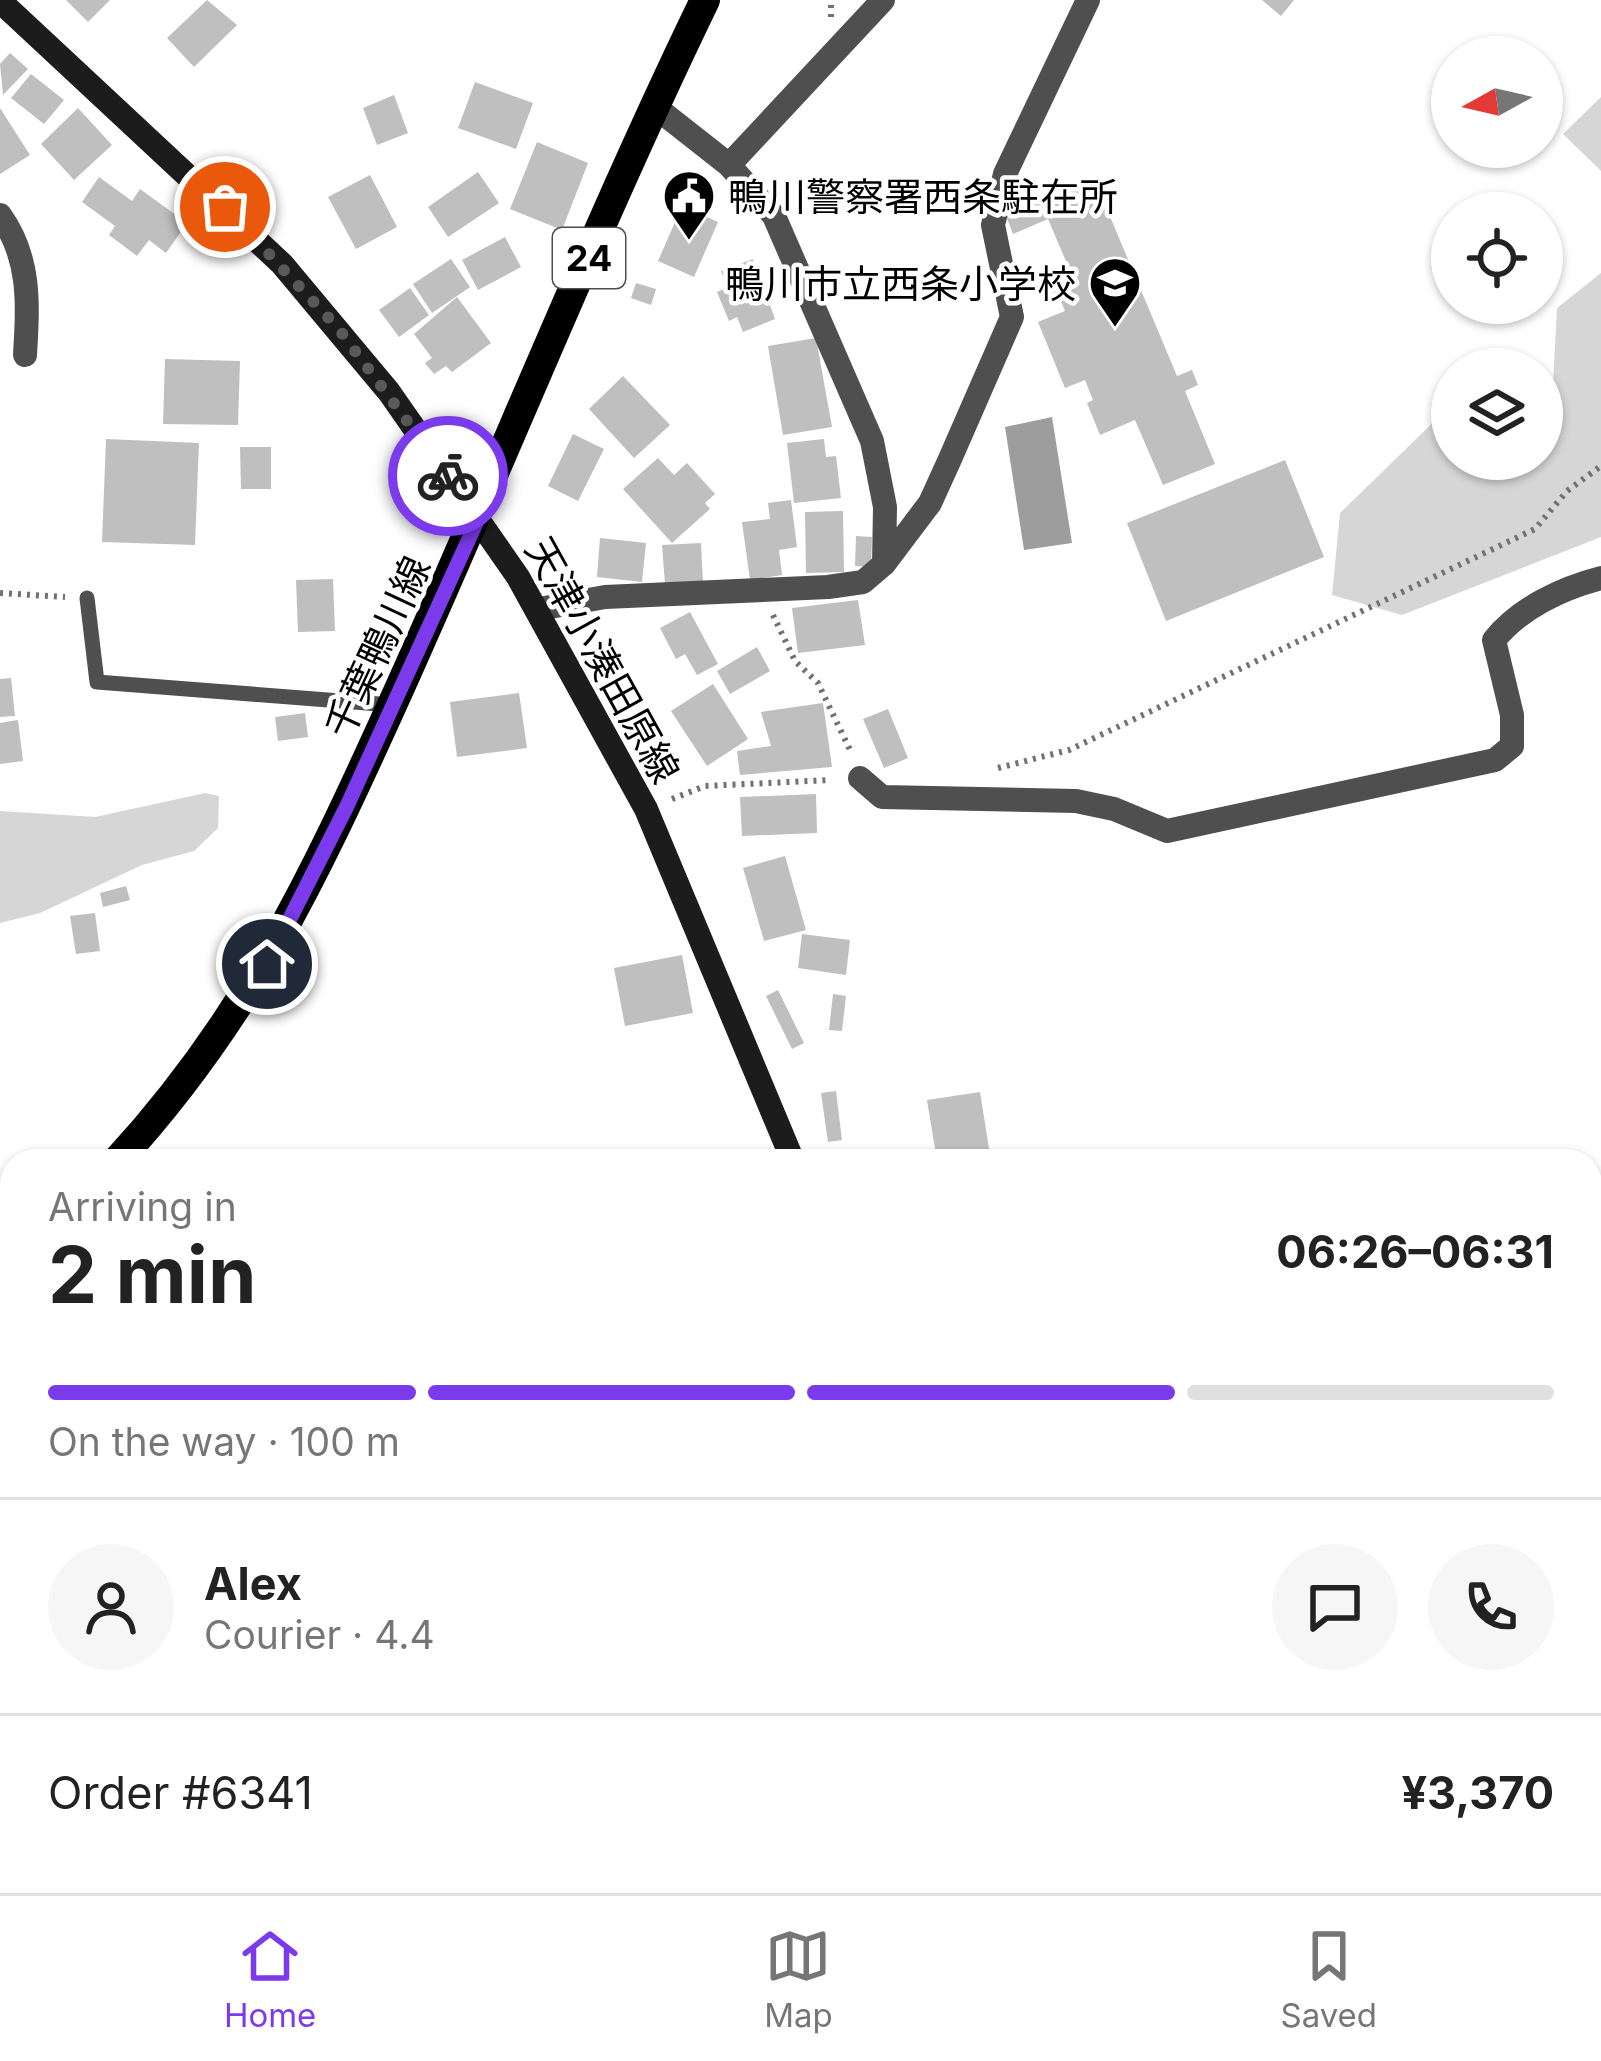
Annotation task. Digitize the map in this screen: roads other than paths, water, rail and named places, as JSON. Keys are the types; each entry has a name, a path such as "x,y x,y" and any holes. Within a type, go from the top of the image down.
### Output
{"main road":[{"name":"千葉鴨川線","path":"127,1149 186,1081 267,964 478,519 654,106 705,0"},
{"name":"天津小湊田原線","path":"0,1 282,264 389,392 478,519 539,609 646,809 788,1149"}],"street":[{"path":"729,165 884,0"},
{"path":"539,609 604,597 863,582 884,564 930,502 1012,317 993,225 1005,174 1088,0"},
{"path":"654,106 729,165 774,216 872,441 885,507 884,564"},
{"path":"0,215 19,241 28,294 25,355"},
{"path":"860,778 882,797 1076,801 1114,809 1167,831 1495,760 1512,746 1512,715 1494,640 1510,620 1575,585 1601,578"}],"lane":[{"path":"87,598 98,682 392,705"}],"place":[{"name":"鴨川警察署西条駐在所","path":"689,242"},
{"name":"鴨川市立西条小学校","path":"1115,329"}]}
